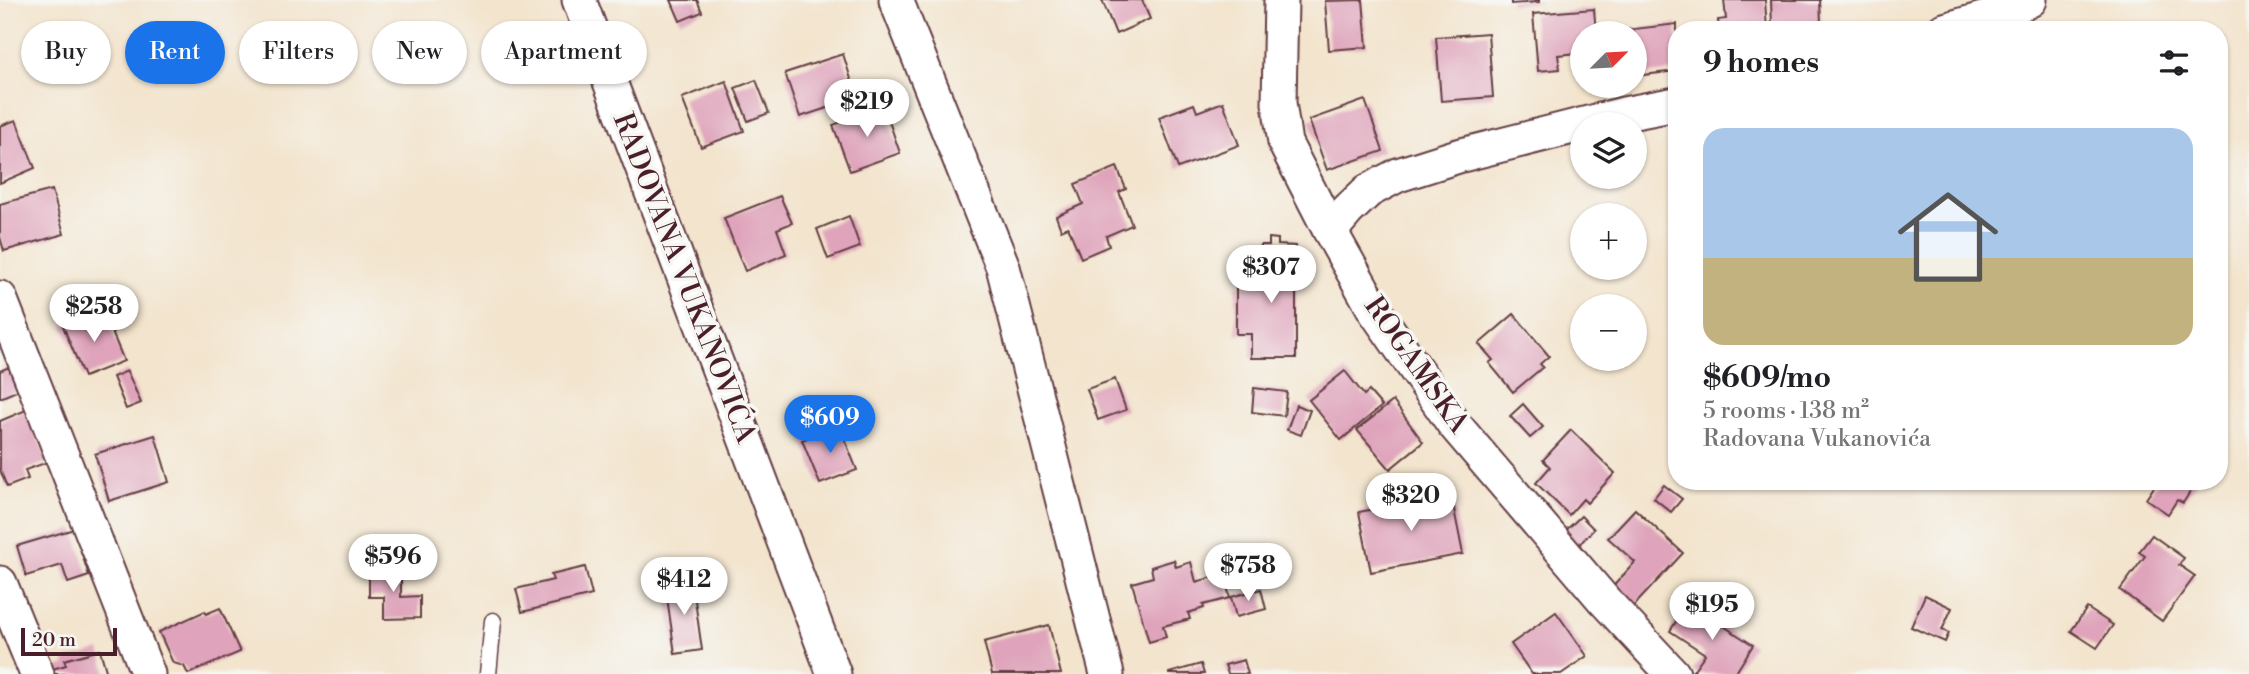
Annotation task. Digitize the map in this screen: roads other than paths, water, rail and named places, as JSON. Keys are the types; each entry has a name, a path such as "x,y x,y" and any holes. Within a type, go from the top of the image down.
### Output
{"street":[{"name":"RADOVANA VUKANOVIĆA","path":"579,0 834,674"},
{"path":"895,0 1003,267 1107,674"},
{"name":"ROGAMSKA","path":"1281,0 1279,103 1285,143 1375,311 1453,423 1604,600 1672,674"},
{"path":"1976,21 2000,14 2030,0"},
{"path":"1329,229 1368,191 1398,175 1471,152 1668,106"},
{"path":"0,298 148,674"},
{"path":"0,583 37,674"}],"lane":[{"path":"488,674 493,621"}]}
